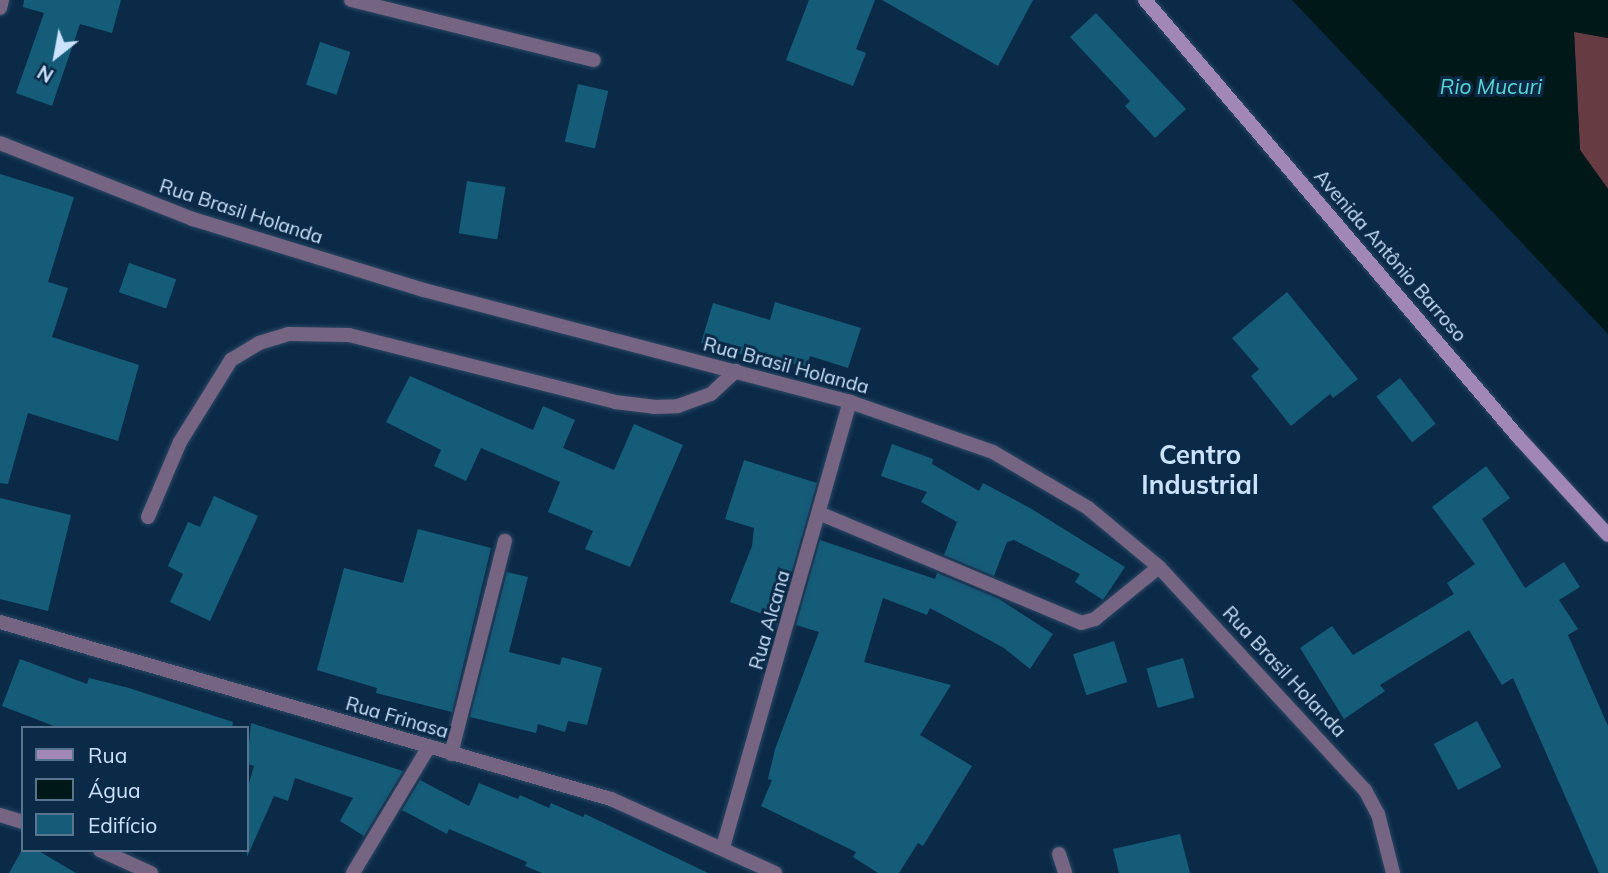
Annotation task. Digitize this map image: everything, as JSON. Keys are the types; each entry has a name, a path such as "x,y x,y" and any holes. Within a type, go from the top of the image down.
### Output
{"main road":[{"name":"Avenida Antônio Barroso","path":"1145,0 1520,439 1608,535"}],"street":[{"path":"0,8 2,0"},
{"path":"351,0 594,60"},
{"name":"Rua Brasil Holanda","path":"0,143 193,219 373,275 850,402 993,452 1088,508 1159,567 1365,790 1386,836 1393,873"},
{"path":"148,517 180,442 231,360 258,342 289,334 360,337 615,402 654,407 703,398 736,371"},
{"name":"Rua Alcana","path":"723,847 821,514 850,402"},
{"path":"821,514 1081,623 1095,619 1159,567"},
{"path":"451,754 505,541"},
{"name":"Rua Frinasa","path":"0,622 611,799 723,847 775,873"},
{"path":"353,873 428,748"},
{"path":"0,815 21,821"},
{"path":"104,852 151,873"},
{"path":"1059,854 1065,873"}],"shaded area":[{"path":"1574,31 1608,38 1608,189 1580,150"}],"water":[{"name":"Rio Mucuri","path":"1292,0 1608,0 1608,38 1574,32 1580,150 1608,189 1608,334"}],"building":[{"path":"24,0 121,0 112,33 80,24 52,106 16,93 44,13 23,7"},
{"path":"809,0 875,0 856,49 866,53 853,86 786,60"},
{"path":"882,0 1033,0 998,66"},
{"path":"1096,13 1186,109 1155,138 1125,106 1130,101 1070,37"},
{"path":"320,42 350,52 337,95 306,85"},
{"path":"578,84 608,91 595,148 565,141"},
{"path":"0,174 74,197 48,282 68,288 52,337 139,365 118,441 28,413 8,484 0,483"},
{"path":"467,181 506,187 497,239 459,233"},
{"path":"129,263 176,279 166,309 119,292"},
{"path":"1287,292 1358,379 1333,398 1330,394 1291,426 1251,376 1259,369 1232,338"},
{"path":"775,302 861,328 848,368 810,356 806,368 746,348 744,355 701,343 713,303 770,320"},
{"path":"410,376 533,430 543,406 575,420 563,448 614,470 634,424 683,445 630,567 585,549 593,531 548,512 560,482 481,448 466,481 434,466 441,450 386,422"},
{"path":"1400,378 1436,424 1412,442 1376,396"},
{"path":"892,444 933,459 932,464 979,491 983,483 1030,508 1125,567 1103,600 1075,582 1080,574 1014,540 1007,542 994,576 944,555 957,522 921,502 927,492 881,476"},
{"path":"744,460 817,483 778,620 730,602 752,546 754,528 725,519"},
{"path":"1486,466 1510,498 1482,519 1525,588 1564,562 1580,587 1559,600 1578,629 1568,635 1608,726 1608,873 1599,873 1513,678 1502,685 1469,630 1380,685 1385,691 1344,719 1300,648 1332,626 1353,655 1454,594 1447,583 1475,564 1432,507"},
{"path":"214,496 258,516 210,621 170,602 183,574 168,566 188,522 200,527"},
{"path":"0,498 71,515 48,611 0,599"},
{"path":"418,529 491,548 452,712 376,693 377,688 317,670 344,568 403,583"},
{"path":"820,540 935,579 937,573 999,599 1053,634 1030,669 1004,648 930,608 927,615 883,598 864,662 951,685 920,735 972,766 923,846 918,843 899,873 878,873 853,857 856,852 761,806 772,780 768,779 775,749 819,632 796,625"},
{"path":"507,572 528,577 509,652 560,665 562,657 602,668 587,725 568,721 565,732 538,724 536,733 470,717"},
{"path":"1114,641 1127,682 1086,695 1073,654"},
{"path":"1183,658 1194,697 1158,708 1146,668"},
{"path":"20,659 87,684 89,678 129,688 233,722 232,726 54,726 2,706"},
{"path":"1477,721 1501,767 1458,790 1434,744"},
{"path":"251,723 403,771 364,836 340,821 353,798 295,778 288,801 274,796 247,857 248,787 254,766 248,764"},
{"path":"420,780 469,806 479,783 518,799 520,795 549,808 551,803 583,817 585,814 708,873 542,873 525,866 527,862 449,829 447,834 402,810"},
{"path":"1180,834 1190,873 1119,873 1113,849"},
{"path":"21,852 40,852 76,873 9,873"}],"district":[{"name":"Centro Industrial","path":"1200,470"}]}
